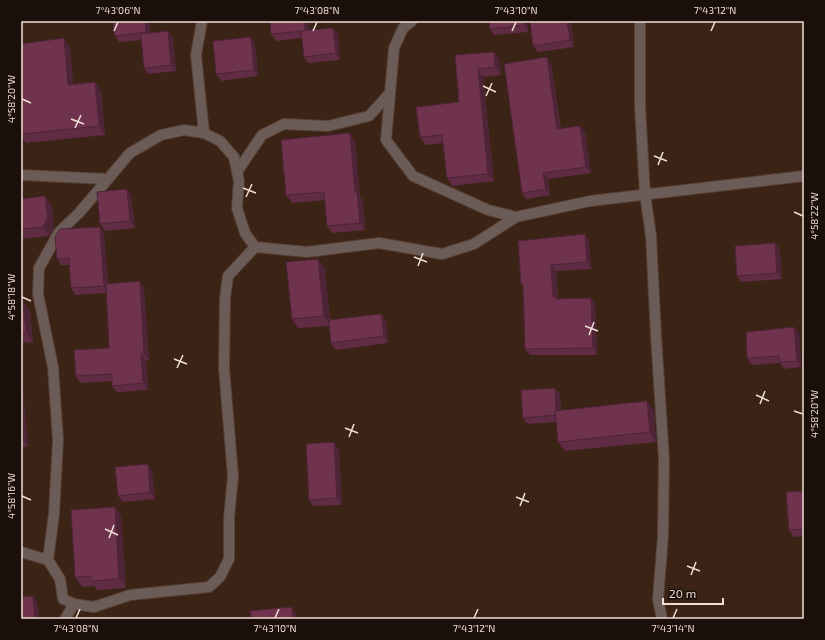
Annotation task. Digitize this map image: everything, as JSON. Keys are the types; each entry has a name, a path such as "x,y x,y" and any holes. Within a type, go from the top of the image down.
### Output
{"street":[{"path":"202,21 196,55 204,133"},
{"path":"412,21 404,24 394,48 386,140 413,176 488,210 516,217"},
{"path":"640,21 640,107 645,194 651,236 664,459 663,536 658,599 662,619"},
{"path":"237,172 262,135 284,124 328,126 369,116 390,93"},
{"path":"255,247 228,276 224,298 224,368 233,476 229,518 229,559 220,577 209,587 130,595 94,607 74,604 63,599 60,579 48,560 54,514 58,440 53,367 38,294 39,268 59,232 79,212 130,153 161,135 184,130 204,133 220,141 234,157 239,181 237,208 245,233 255,247 307,252 379,243 442,254 474,244 516,217 590,200 804,176"},
{"path":"21,175 108,179"},
{"path":"21,552 48,560"},
{"path":"65,619 74,604"}],"building":[{"path":"113,21 145,21 146,32 115,36"},
{"path":"270,21 304,21 305,31 271,34"},
{"path":"489,21 523,21 524,25 490,29"},
{"path":"530,21 567,21 570,40 533,46"},
{"path":"333,28 336,53 304,57 301,31"},
{"path":"168,31 171,65 144,68 141,34"},
{"path":"251,37 254,70 216,74 213,41"},
{"path":"64,38 68,85 95,82 99,126 21,134 21,44"},
{"path":"494,52 495,67 478,69 488,174 447,178 442,135 420,137 416,107 459,102 455,55"},
{"path":"547,57 557,129 580,126 586,167 543,173 546,189 522,193 504,64"},
{"path":"350,133 355,192 357,192 360,223 327,226 324,192 286,195 281,140"},
{"path":"127,189 130,221 100,224 97,192"},
{"path":"45,196 48,218 43,227 21,229 21,199"},
{"path":"100,227 104,286 71,288 69,258 57,259 55,237 60,229"},
{"path":"585,234 587,262 551,265 553,297 556,297 556,299 591,298 593,348 525,349 523,284 521,284 518,241"},
{"path":"775,243 777,273 737,276 735,246"},
{"path":"318,259 324,316 292,319 286,262"},
{"path":"140,281 144,353 141,354 143,383 112,386 112,374 76,376 74,350 109,348 106,284"},
{"path":"21,302 23,302 26,332 21,333"},
{"path":"381,314 384,336 331,343 329,320"},
{"path":"794,327 797,361 780,362 779,356 747,358 746,332"},
{"path":"555,388 556,415 523,418 521,390"},
{"path":"647,401 650,432 558,442 555,411"},
{"path":"21,414 23,440 21,440"},
{"path":"334,442 337,498 309,500 306,444"},
{"path":"148,464 150,492 118,496 115,467"},
{"path":"804,491 804,529 789,530 786,492"},
{"path":"115,507 119,579 91,581 90,576 75,577 71,510"},
{"path":"33,596 35,619 21,619 21,597"},
{"path":"292,607 293,619 251,619 250,611"}]}
